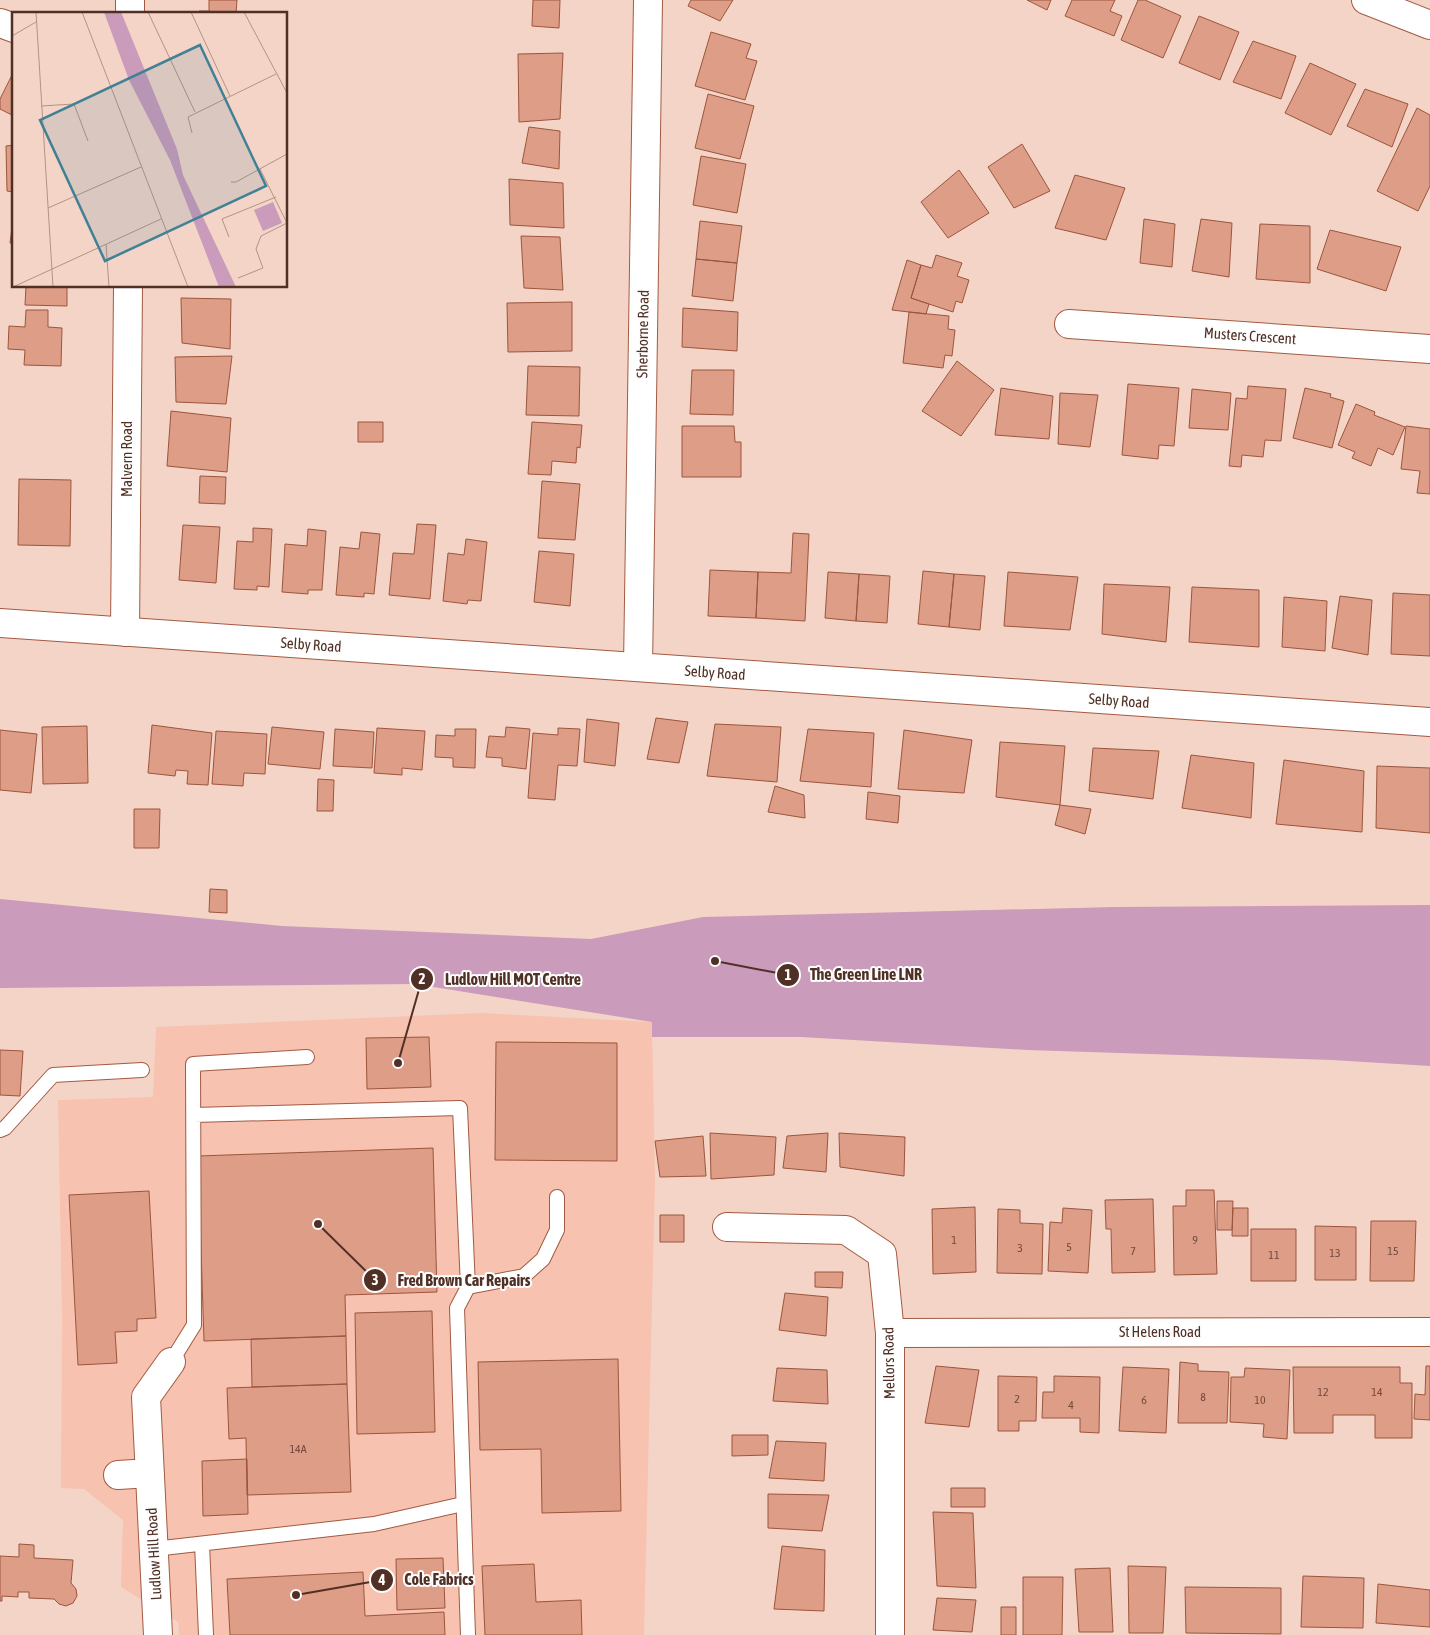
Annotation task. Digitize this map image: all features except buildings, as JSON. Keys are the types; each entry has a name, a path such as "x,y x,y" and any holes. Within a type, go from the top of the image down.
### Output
{"street":[{"name":"Sherborne Road","path":"638,667 648,0"},
{"path":"1366,0 1430,25"},
{"path":"0,23 12,27"},
{"name":"Malvern Road","path":"125,632 128,288"},
{"name":"Musters Crescent","path":"1069,324 1430,348"},
{"name":"Selby Road","path":"0,623 1430,722"},
{"name":"Mellors Road","path":"727,1227 846,1230 882,1254 890,1333 890,1635"},
{"name":"St Helens Road","path":"890,1333 1430,1332"},
{"name":"Ludlow Hill Road","path":"158,1635 146,1397 171,1362"},
{"path":"118,1475 150,1473"}],"lane":[{"path":"171,1362 194,1325 193,1064 307,1058"},
{"path":"0,1130 5,1128 53,1075 142,1070"},
{"path":"194,1115 460,1108 468,1287 457,1308 468,1635"},
{"path":"468,1287 524,1276 543,1259 557,1230 557,1197"},
{"path":"154,1549 374,1524 463,1504"},
{"path":"202,1544 206,1635"}],"shaded area":[{"path":"0,899 282,926 591,939 703,917 1115,907 1430,905 1430,1066 1332,1060 1028,1050 801,1037 652,1037 652,1022 415,984 0,988"},
{"path":"482,1013 652,1022 655,1181 644,1635 179,1635 178,1622 121,1587 123,1520 84,1489 61,1488 62,1316 58,1100 153,1097 156,1027"}],"place":[{"name":"The Green Line LNR","path":"715,961"},
{"name":"Ludlow Hill MOT Centre","path":"398,1063"},
{"name":"Fred Brown Car Repairs","path":"318,1224"},
{"name":"Cole Fabrics","path":"296,1595"}]}
